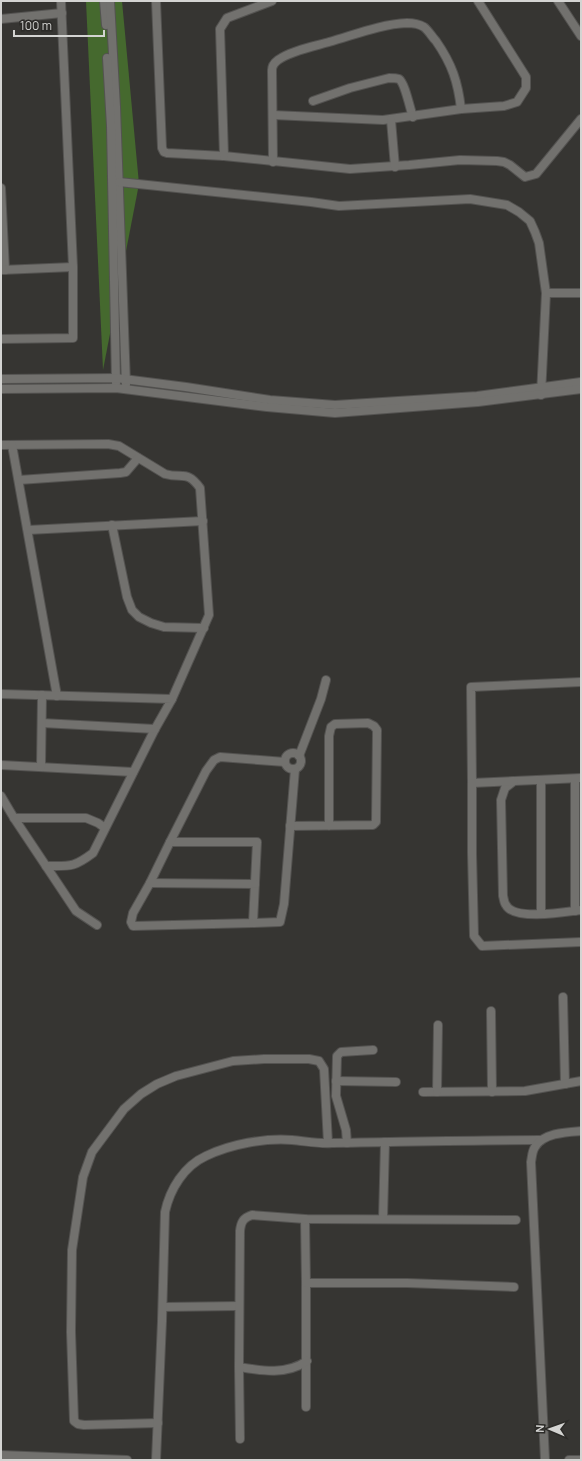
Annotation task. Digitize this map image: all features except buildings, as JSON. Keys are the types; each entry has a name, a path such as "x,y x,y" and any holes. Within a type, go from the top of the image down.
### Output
{"street":[{"path":"1,339 73,338 73,267 61,1"},
{"path":"104,1 111,126 116,388"},
{"path":"110,1 120,182 126,389"},
{"path":"156,1 162,148 164,152 171,154 224,156 350,169 460,160 497,161 510,165 525,177 530,177 536,174 581,119"},
{"path":"224,156 220,29 227,18 272,1"},
{"path":"273,115 391,120 461,109 511,105 516,102 526,88 526,77 478,1"},
{"path":"558,1 581,36"},
{"path":"1,19 62,13"},
{"path":"273,162 272,70 274,63 279,59 303,50 360,33 407,23 424,27 443,51 454,74 459,91 461,109"},
{"path":"313,101 350,88 394,78 398,79 403,84 413,117"},
{"path":"391,120 394,166"},
{"path":"120,182 339,206 470,199 507,205 519,212 530,222 539,243 546,293 541,391"},
{"path":"1,188 3,270 73,267"},
{"path":"546,293 581,293"},
{"path":"1,379 116,378 270,400 335,405 581,389"},
{"path":"1,389 116,388 266,407 335,413 478,402 541,391 581,382"},
{"path":"1,445 108,444 119,446 165,474 173,476 186,475 194,479 200,488 210,615 172,700 155,729 93,853 82,861 70,866 46,866"},
{"path":"12,445 57,696"},
{"path":"19,480 126,472 138,458"},
{"path":"28,530 202,521"},
{"path":"112,525 127,597 132,610 139,617 164,627 204,628"},
{"path":"286,762 220,757 214,760 206,771 133,913 133,926 280,922 284,904 295,769 301,764 299,756 321,699 326,680"},
{"path":"581,682 471,687 474,936 482,946 581,942"},
{"path":"1,694 172,700"},
{"path":"41,767 42,696"},
{"path":"42,723 155,729"},
{"path":"290,826 329,826 373,825 376,822 377,730 374,726 368,723 335,724 331,727 329,736 329,826"},
{"path":"295,769 288,767 286,762 289,755 294,754 299,756"},
{"path":"1,765 133,772"},
{"path":"472,783 514,781 541,780 578,778 578,910 541,914 512,911 506,906 503,896 501,800 505,788 514,781"},
{"path":"541,780 541,914"},
{"path":"1,796 76,911 97,925"},
{"path":"14,818 86,818 105,828"},
{"path":"170,842 257,842 253,923"},
{"path":"150,882 255,884"},
{"path":"563,997 565,1084"},
{"path":"491,1011 492,1092"},
{"path":"437,1092 438,1025"},
{"path":"347,1143 346,1130 336,1096 338,1054 341,1052 373,1050"},
{"path":"158,1423 84,1425 78,1424 74,1421 71,1332 72,1250 83,1178 92,1152 124,1109 140,1094 157,1084 176,1076 233,1061 264,1059 308,1059 319,1061 324,1069 328,1143"},
{"path":"336,1080 396,1082"},
{"path":"423,1092 525,1091 581,1081"},
{"path":"156,1460 165,1212 172,1190 180,1178 196,1161 216,1151 230,1147 291,1140 347,1143 541,1140 563,1133 581,1131"},
{"path":"541,1140 535,1146 532,1153 531,1162 545,1460"},
{"path":"383,1218 385,1142"},
{"path":"240,1439 240,1231 241,1223 245,1217 252,1215 305,1219 383,1218 516,1220"},
{"path":"305,1219 307,1361 306,1407"},
{"path":"306,1283 407,1283 514,1287"},
{"path":"162,1307 239,1306"},
{"path":"239,1367 277,1371 299,1366 307,1361"},
{"path":"1,1455 127,1460"},
{"path":"569,1460 581,1460"}],"green space":[{"path":"86,1 122,1 139,184 103,370"}]}
